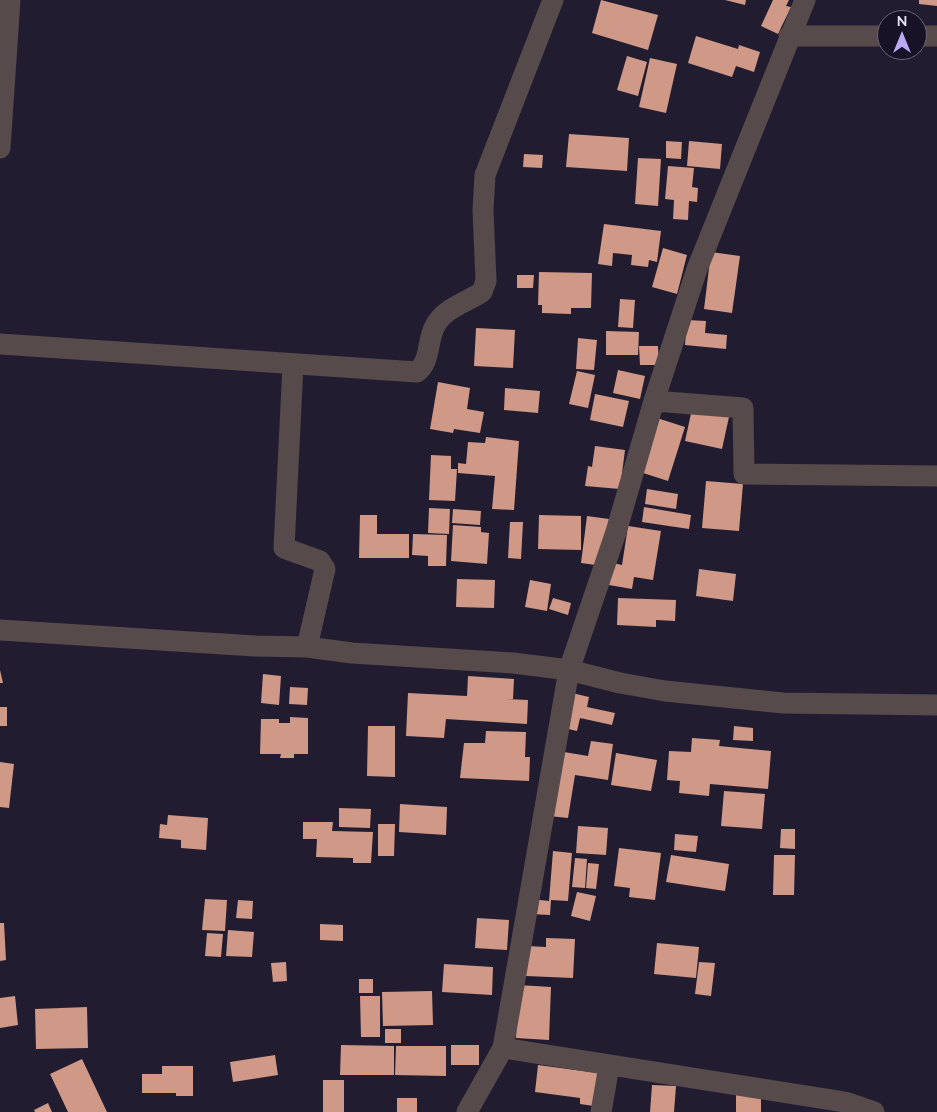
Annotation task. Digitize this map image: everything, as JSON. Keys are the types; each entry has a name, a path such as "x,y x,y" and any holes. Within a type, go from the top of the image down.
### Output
{"street":[{"path":"0,148 10,0"},
{"path":"0,344 417,372 424,364 435,325 447,312 482,292 486,281 483,210 485,175 553,0"},
{"path":"468,1112 503,1048 569,670 616,532 654,401 697,270 805,0"},
{"path":"789,36 877,36"},
{"path":"293,365 284,548 320,561 325,569 307,647"},
{"path":"654,401 743,408 744,474 937,476"},
{"path":"0,630 255,646 307,647 352,653 513,663 569,670 620,683 783,703 937,706"},
{"path":"503,1048 845,1102 874,1112"},
{"path":"601,1112 609,1066"}],"building":[{"path":"601,0 658,15 648,50 592,33"},
{"path":"725,0 746,0 745,5"},
{"path":"773,0 789,0 786,6 791,7 778,34 761,26"},
{"path":"919,0 937,0 937,6 919,4"},
{"path":"696,36 738,49 739,45 760,52 754,72 736,66 732,77 688,63"},
{"path":"627,56 647,62 638,96 617,90"},
{"path":"650,58 677,64 666,113 639,107"},
{"path":"569,134 629,138 627,171 566,167"},
{"path":"666,141 682,142 681,159 666,158"},
{"path":"689,141 722,144 720,169 687,166"},
{"path":"524,154 543,155 542,168 523,167"},
{"path":"638,158 661,159 658,206 635,204"},
{"path":"668,166 694,168 692,187 698,188 697,202 689,201 688,220 673,219 674,200 665,199"},
{"path":"604,224 661,231 657,262 649,260 648,267 631,265 632,255 613,253 612,266 598,264"},
{"path":"663,248 687,255 677,294 652,287"},
{"path":"711,252 740,256 732,313 704,309"},
{"path":"539,272 592,273 591,308 571,308 571,314 542,313 542,305 538,305"},
{"path":"517,275 534,275 533,288 517,288"},
{"path":"620,299 635,300 633,328 618,327"},
{"path":"687,320 706,321 705,333 727,335 726,349 685,345"},
{"path":"476,328 515,330 513,368 474,366"},
{"path":"606,331 639,332 638,355 606,355"},
{"path":"578,338 597,340 594,370 576,369"},
{"path":"639,346 658,346 659,365 640,365"},
{"path":"618,370 645,376 640,399 613,393"},
{"path":"577,371 595,375 588,408 569,404"},
{"path":"438,382 470,388 467,409 484,412 480,433 454,429 453,433 430,429"},
{"path":"505,388 540,391 538,413 504,410"},
{"path":"595,394 629,401 623,427 590,420"},
{"path":"692,409 729,417 722,449 685,441"},
{"path":"657,418 685,427 668,481 640,472"},
{"path":"486,437 519,441 514,510 492,509 495,476 458,473 458,463 466,464 468,442 485,443"},
{"path":"595,446 625,450 620,489 585,486 588,466 592,467"},
{"path":"431,455 451,456 451,469 457,469 455,501 429,500"},
{"path":"706,481 743,484 739,531 702,528"},
{"path":"647,489 678,494 676,509 645,504"},
{"path":"644,507 691,515 689,529 642,522"},
{"path":"429,508 450,509 449,534 428,533"},
{"path":"453,509 481,511 480,525 452,523"},
{"path":"360,515 377,515 377,534 409,534 409,558 359,558"},
{"path":"539,515 581,516 581,550 538,549"},
{"path":"587,516 609,519 603,566 581,563"},
{"path":"510,522 523,522 521,559 508,558"},
{"path":"453,525 481,527 481,532 489,533 487,564 451,561"},
{"path":"628,526 661,531 653,580 634,577 632,589 609,585 613,563 622,565"},
{"path":"413,534 447,535 446,566 428,566 428,556 412,555"},
{"path":"699,569 736,574 733,601 696,596"},
{"path":"457,579 495,580 494,608 456,607"},
{"path":"530,580 551,584 547,611 525,607"},
{"path":"553,598 571,603 568,615 549,609"},
{"path":"618,598 676,600 675,621 656,620 656,627 617,625"},
{"path":"0,670 3,683 0,683"},
{"path":"263,674 281,676 279,705 261,703"},
{"path":"468,676 514,679 513,699 506,699 528,700 527,724 446,719 444,738 406,736 408,693 467,696"},
{"path":"290,687 308,688 307,705 289,704"},
{"path":"572,693 589,697 587,707 615,713 612,725 580,718 577,731 564,728"},
{"path":"0,707 7,707 7,726 0,726"},
{"path":"290,717 308,718 308,754 294,754 294,758 280,758 281,754 260,754 261,719 279,719 279,723 290,723"},
{"path":"368,726 395,726 395,777 367,776"},
{"path":"734,726 753,728 753,741 733,740"},
{"path":"486,731 526,732 525,757 530,757 529,781 460,778 464,743 485,743"},
{"path":"692,738 720,740 719,746 771,751 768,789 710,784 709,796 679,793 680,781 667,780 669,751 691,752"},
{"path":"591,741 613,744 608,780 575,775 568,818 549,816 558,751 588,756"},
{"path":"616,753 657,760 651,791 611,785"},
{"path":"0,762 14,764 9,808 0,807"},
{"path":"724,791 765,794 762,829 721,826"},
{"path":"400,804 447,807 446,835 399,832"},
{"path":"339,808 371,809 370,828 339,827"},
{"path":"168,815 208,818 206,850 181,848 181,840 159,838 160,824 167,825"},
{"path":"303,822 333,822 332,831 373,832 371,863 353,863 353,858 316,857 317,839 303,839"},
{"path":"378,824 395,824 394,856 378,856"},
{"path":"578,826 608,828 606,855 576,853"},
{"path":"781,829 795,829 795,849 780,848"},
{"path":"675,834 698,836 696,852 674,850"},
{"path":"619,848 661,853 655,900 629,897 630,888 614,886"},
{"path":"553,851 572,853 568,901 551,900 550,915 530,914 531,899 549,901"},
{"path":"671,855 729,864 725,891 666,882"},
{"path":"774,855 795,855 794,895 773,895"},
{"path":"575,858 587,859 585,888 572,887"},
{"path":"588,863 599,864 596,889 586,888"},
{"path":"577,892 596,896 590,921 571,916"},
{"path":"205,899 227,900 225,931 202,930"},
{"path":"238,900 253,901 252,919 236,918"},
{"path":"477,918 509,920 507,950 475,948"},
{"path":"0,923 4,923 6,960 0,961"},
{"path":"320,924 343,925 343,941 320,940"},
{"path":"228,930 254,932 252,957 226,956"},
{"path":"207,933 223,934 221,957 205,956"},
{"path":"546,938 575,939 573,978 526,976 528,946 546,947"},
{"path":"657,943 699,947 696,978 654,974"},
{"path":"286,962 287,981 273,982 271,963"},
{"path":"699,962 715,963 711,996 695,994"},
{"path":"444,964 493,967 492,995 442,992"},
{"path":"359,979 373,979 373,993 359,993"},
{"path":"518,985 551,987 549,1040 516,1038"},
{"path":"432,991 433,1025 383,1026 382,992"},
{"path":"15,996 18,1025 0,1028 0,998"},
{"path":"360,996 380,996 380,1037 361,1037"},
{"path":"87,1007 88,1048 36,1049 35,1009"},
{"path":"385,1029 401,1029 401,1043 385,1043"},
{"path":"341,1045 394,1046 394,1075 340,1075"},
{"path":"451,1045 479,1045 479,1065 451,1065"},
{"path":"396,1046 446,1046 446,1076 395,1075"},
{"path":"275,1055 278,1075 233,1082 230,1062"},
{"path":"82,1059 107,1112 68,1112 50,1074"},
{"path":"538,1065 598,1073 594,1106 580,1104 580,1098 535,1092"},
{"path":"162,1066 193,1066 193,1096 176,1096 176,1093 142,1093 142,1074 162,1074"},
{"path":"323,1080 344,1080 344,1112 323,1112"},
{"path":"652,1085 676,1086 674,1112 650,1112"},
{"path":"736,1094 761,1095 761,1112 736,1112"},
{"path":"397,1098 417,1098 417,1112 397,1112"},
{"path":"48,1103 52,1112 35,1112 34,1110"}]}
